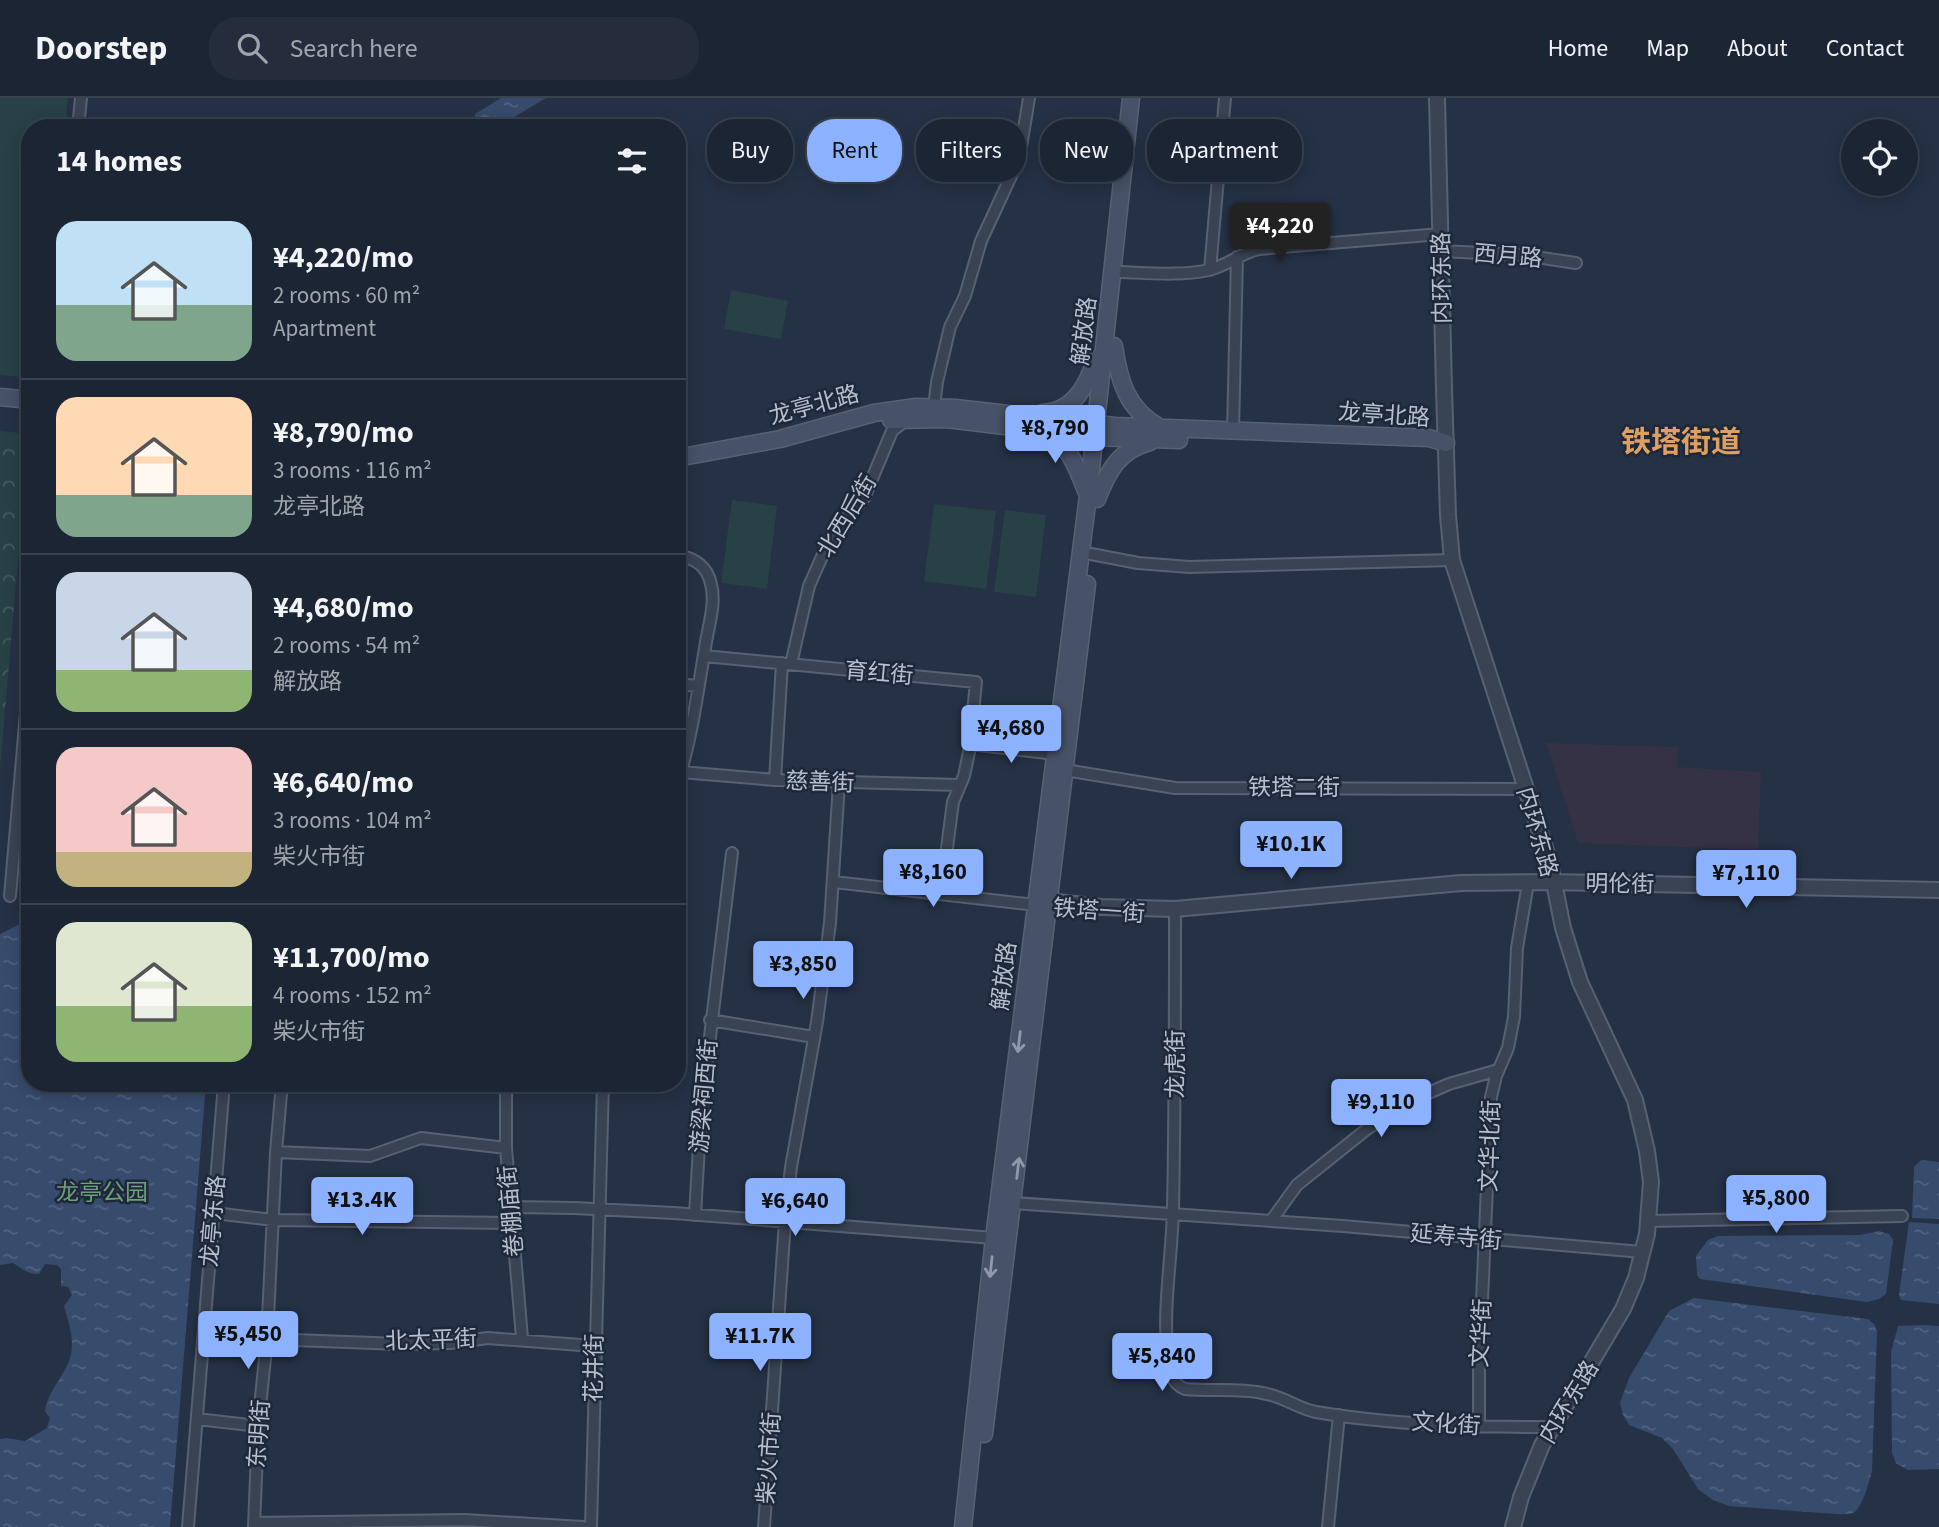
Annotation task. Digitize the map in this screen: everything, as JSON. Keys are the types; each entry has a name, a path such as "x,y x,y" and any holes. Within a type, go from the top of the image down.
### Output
{"main road":[{"name":"解放路","path":"1110,346 1130,98"},
{"name":"解放路","path":"973,1527 1014,1202 1045,905 1055,754 1121,272 1138,98"},
{"path":"1025,421 1051,413 1076,398 1090,379 1096,359 1110,346 1126,396 1162,434 1120,457 1092,497"},
{"path":"0,397 21,399"},
{"path":"0,407 21,409"},
{"name":"龙亭北路","path":"686,455 780,439 874,413 934,407 1100,431 1429,447 1446,443"},
{"name":"龙亭北路","path":"686,466 723,460 875,422 909,418 1025,421"},
{"path":"1025,421 1068,451 1092,497"},
{"name":"龙亭北路","path":"1162,434 1233,431 1429,438 1446,443"},
{"name":"解放路","path":"963,1527 994,1238 1065,770 1091,554 1092,497"}],"street":[{"path":"79,119 81,98"},
{"path":"934,407 950,327 965,296 981,241 1019,159 1029,98"},
{"path":"1210,270 1225,98"},
{"name":"内环东路","path":"1437,98 1446,443 1452,560 1550,863 1563,928 1585,993 1635,1100 1651,1182 1648,1221 1636,1278 1623,1309 1532,1466 1513,1527"},
{"path":"1121,272 1177,273 1210,270 1259,249 1441,234"},
{"name":"西月路","path":"1441,251 1521,255 1576,263"},
{"path":"1233,431 1237,257"},
{"name":"北西后街","path":"786,664 808,586 824,552 835,532 864,498 892,431 909,418"},
{"path":"1091,554 1138,563 1189,567 1452,560"},
{"path":"686,558 697,561 707,572 712,586 704,656 686,747"},
{"name":"育红街","path":"704,656 976,682 970,744"},
{"path":"775,780 786,664"},
{"path":"686,685 698,686"},
{"path":"941,894 953,802 966,769 970,744 1055,754"},
{"path":"10,896 21,770"},
{"name":"铁塔二街","path":"1065,770 1175,788 1525,789"},
{"name":"慈善街","path":"686,772 839,783 959,785"},
{"name":"柴火市街","path":"764,1527 785,1221 791,1167 814,1037 834,882 839,783"},
{"name":"游梁祠西街","path":"695,1214 710,1020 732,853"},
{"path":"834,882 1045,905"},
{"name":"铁塔一街","path":"1045,905 1175,909 1461,883 1553,885"},
{"name":"铁塔一街","path":"1045,905 1100,913 1175,915 1460,889 1527,889 1553,885"},
{"name":"明伦街","path":"1553,885 1939,890"},
{"name":"明伦街","path":"1553,885 1939,897"},
{"name":"文华北街","path":"1486,1240 1491,1097 1498,1070 1508,1048 1514,1017 1517,948 1527,889"},
{"name":"龙虎街","path":"1175,915 1173,1213 1167,1322 1168,1359 1173,1380 1185,1390 1245,1391 1272,1395 1304,1409 1339,1415"},
{"path":"710,1020 814,1037"},
{"path":"1270,1221 1297,1185 1367,1129 1417,1098 1449,1084 1498,1070"},
{"name":"龙亭东路","path":"188,1527 223,1092"},
{"name":"东明街","path":"254,1525 258,1426 267,1339 281,1092"},
{"name":"卷棚庙街","path":"506,1092 506,1148 522,1338"},
{"name":"花井街","path":"591,1527 603,1092"},
{"path":"276,1152 370,1156 421,1138 506,1148"},
{"name":"延寿寺街","path":"1014,1202 1642,1252"},
{"path":"511,1207 695,1214 994,1238"},
{"path":"214,1213 273,1220 513,1223"},
{"path":"1648,1221 1902,1216"},
{"name":"文华街","path":"1479,1427 1479,1368 1486,1240"},
{"name":"北太平街","path":"267,1339 400,1344 522,1338 594,1346"},
{"path":"1328,1527 1339,1415"},
{"name":"文化街","path":"1339,1415 1479,1427 1553,1427"},
{"path":"197,1419 258,1426"},
{"path":"254,1525 464,1520 583,1527"}],"shaded area":[{"path":"1546,743 1677,747 1677,767 1761,772 1758,850 1578,843"}],"green space":[{"path":"0,98 68,98 66,119 21,119 21,377 0,375"},
{"path":"731,290 788,301 781,339 724,329"},
{"path":"0,431 21,433 21,526 0,769"},
{"path":"732,500 777,506 767,589 721,583"},
{"path":"934,504 996,511 986,589 924,581"},
{"path":"1005,510 1046,515 1036,597 994,592"}],"water":[{"path":"501,98 546,98 511,119 475,119 475,114"},
{"name":"龙亭公园","path":"21,924 21,1092 205,1092 170,1527 0,1527 0,1439 25,1441 47,1428 50,1418 45,1411 46,1405 71,1354 71,1334 64,1306 72,1295 68,1287 61,1286 61,1269 57,1265 45,1264 39,1274 35,1274 13,1263 0,1265 0,934"},
{"path":"1921,1160 1939,1162 1939,1219 1912,1218 1914,1167"},
{"path":"1909,1222 1939,1224 1939,1304 1901,1300 1899,1295"},
{"path":"1879,1231 1889,1234 1893,1240 1886,1294 1867,1302 1700,1279 1697,1275 1696,1256 1708,1240 1718,1236 1860,1235"},
{"path":"1694,1298 1868,1319 1875,1325 1877,1333 1872,1471 1857,1510 1853,1513 1836,1514 1729,1506 1713,1500 1698,1489 1673,1449 1662,1438 1629,1425 1620,1403 1629,1378 1669,1311"},
{"path":"1898,1326 1939,1326 1939,1469 1908,1470 1896,1463 1892,1453 1891,1352"}],"district":[{"name":"铁塔街道","path":"1681,442"}]}
